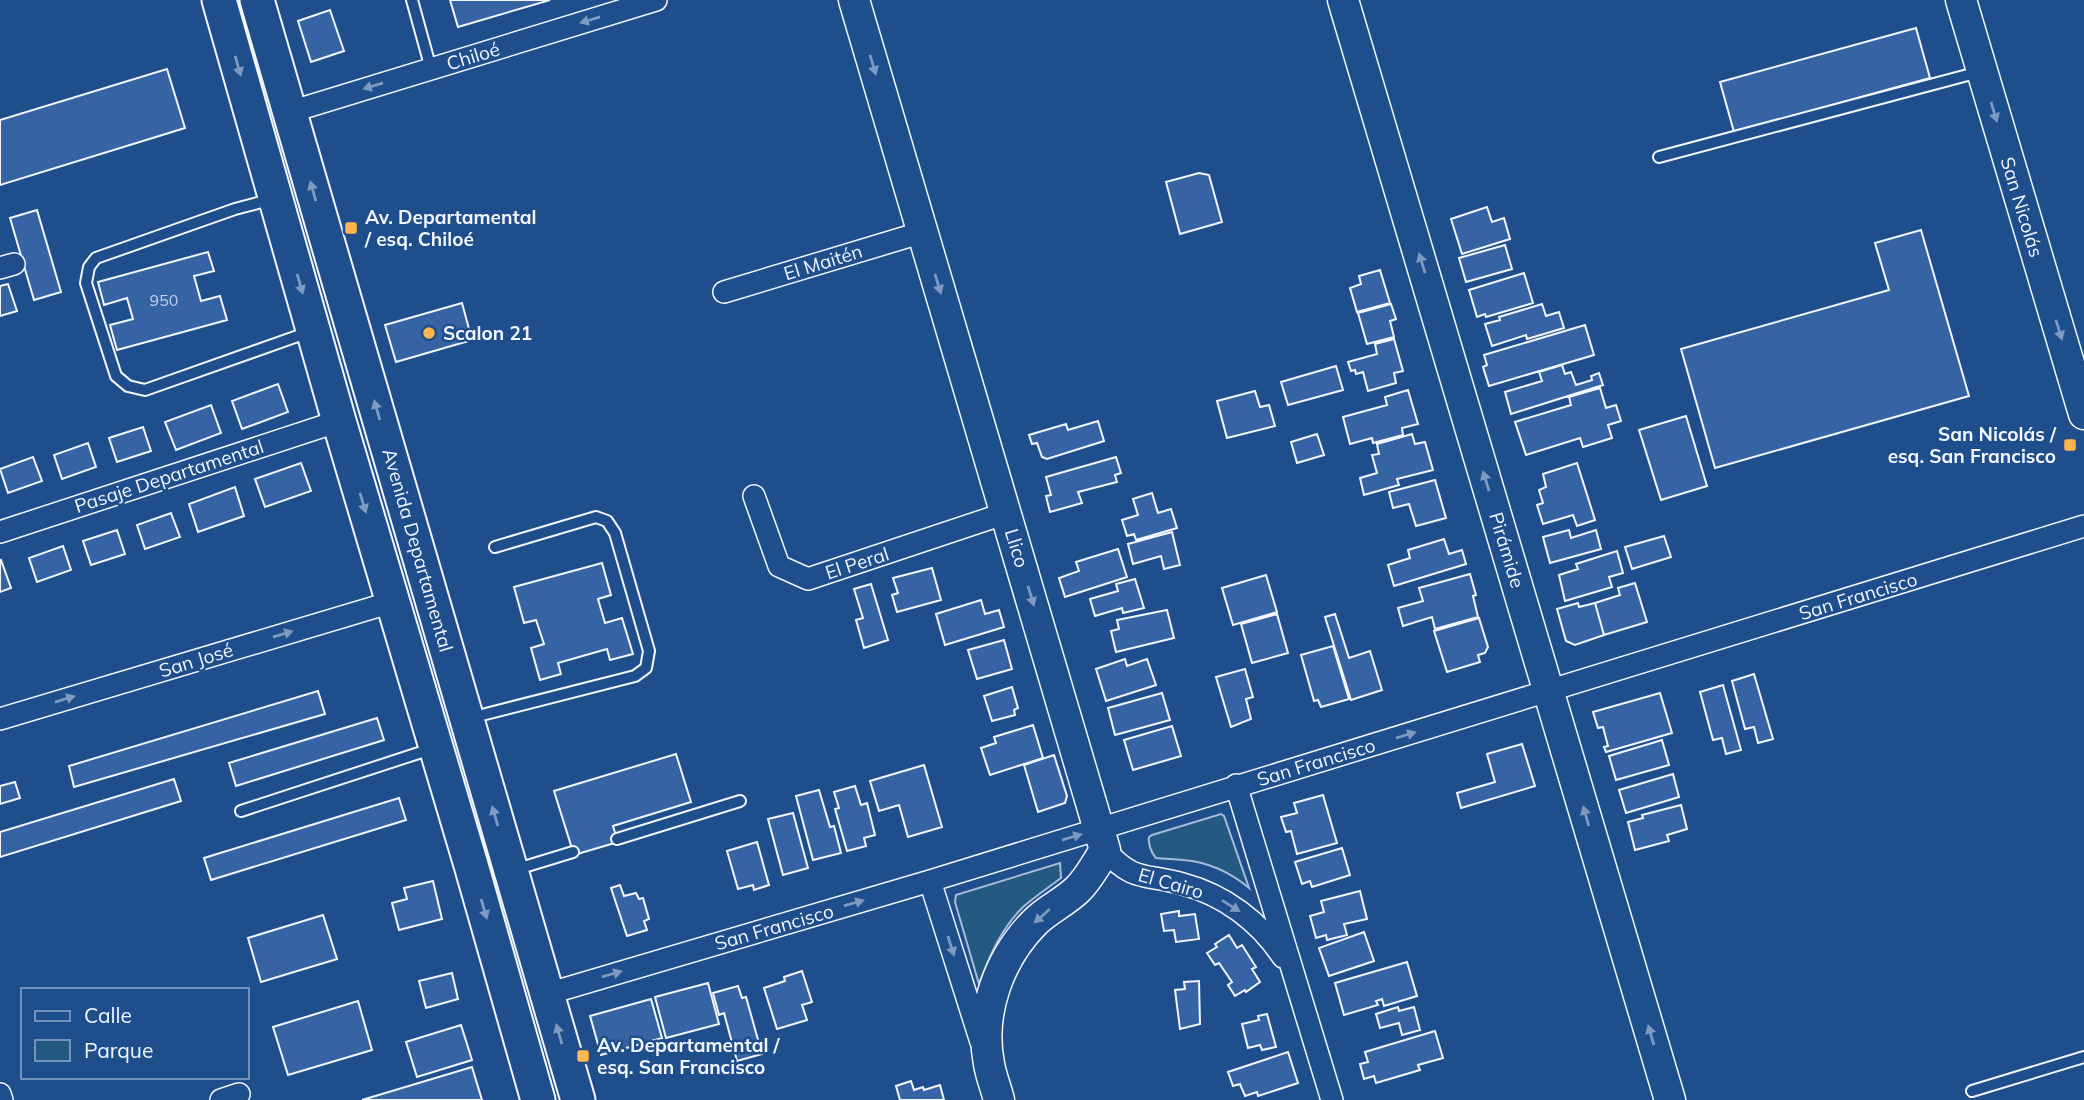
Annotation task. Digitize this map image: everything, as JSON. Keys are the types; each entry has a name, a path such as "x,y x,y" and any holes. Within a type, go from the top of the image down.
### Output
{"main road":[{"name":"Avenida Departamental","path":"219,0 538,1100"},
{"name":"Avenida Departamental","path":"257,0 578,1100"}],"street":[{"name":"Chiloé","path":"290,112 656,0"},
{"name":"Llico","path":"854,0 1103,839"},
{"name":"Pirámide","path":"1343,0 1670,1100"},
{"name":"San Nicolás","path":"1961,0 2084,414"},
{"name":"El Maitén","path":"724,292 923,232"},
{"name":"Pasaje Departamental","path":"0,532 339,421"},
{"name":"El Peral","path":"754,496 779,566 808,579 1006,513"},
{"name":"San Francisco","path":"547,994 930,880 1103,839 1236,785 1549,692 2084,526"},
{"name":"San José","path":"0,719 392,602"},
{"name":"El Cairo","path":"1236,785 1332,1100"},
{"name":"El Cairo","path":"1103,839 1119,865 1138,876 1195,887 1240,911 1277,947 1294,976"},
{"path":"989,1065 989,1013 992,995 1005,963 1036,921 1078,890 1103,839"},
{"path":"930,880 999,1100"},
{"path":"0,1094 2,1100"}],"lane":[{"path":"412,0 431,69"},
{"path":"1659,157 1982,71"},
{"path":"276,198 235,209 96,258 89,267 86,283 116,376 128,386 145,390 313,330"},
{"path":"467,719 635,676 646,668 649,651 615,533 607,522 596,517 495,548"},
{"path":"241,811 436,747"},
{"path":"617,839 740,801"},
{"path":"511,871 573,852"},
{"path":"1972,1091 2084,1056"}],"green space":[{"path":"1221,814 1249,888 1234,877 1210,866 1192,861 1156,858 1151,851 1149,837 1152,835"},
{"path":"1060,863 1061,878 1027,904 1008,925 996,944 979,984 955,902 956,895"}],"building":[{"path":"450,0 550,0 458,27"},
{"path":"330,10 344,51 311,62 298,21"},
{"path":"1916,28 1930,78 1734,132 1720,82"},
{"path":"167,69 185,128 0,185 0,120"},
{"path":"1199,173 1209,175 1222,222 1180,234 1166,182"},
{"path":"1487,207 1492,222 1504,218 1510,239 1462,254 1451,219"},
{"path":"37,210 61,292 34,300 10,218"},
{"path":"1921,230 1969,396 1715,468 1681,349 1889,290 1875,243"},
{"path":"1505,245 1512,269 1466,282 1459,258"},
{"path":"208,252 214,271 194,276 201,301 220,296 227,320 117,350 110,325 133,319 127,298 104,305 98,282"},
{"path":"1380,270 1390,303 1357,312 1350,288 1361,284 1359,276"},
{"path":"1524,273 1533,303 1486,317 1485,314 1477,317 1469,290"},
{"path":"8,284 17,311 0,316 0,286"},
{"name":"Scalon 21","path":"462,303 472,340 396,362 385,325"},
{"path":"1391,304 1396,319 1390,321 1394,337 1367,344 1358,313"},
{"path":"1542,304 1546,316 1559,312 1564,328 1527,339 1526,335 1492,346 1485,324"},
{"path":"1585,325 1594,355 1489,386 1483,367 1487,365 1484,355"},
{"path":"1394,339 1403,371 1394,373 1396,383 1368,391 1363,372 1356,374 1355,370 1351,371 1348,362 1377,354 1375,344"},
{"path":"1562,365 1565,374 1571,372 1576,385 1592,380 1591,376 1599,373 1603,385 1511,414 1505,392 1542,381 1539,372"},
{"path":"1336,366 1343,390 1288,405 1281,382"},
{"path":"278,384 288,412 242,429 232,401"},
{"path":"1600,388 1606,408 1616,405 1621,421 1608,425 1612,438 1583,447 1580,438 1526,455 1515,422 1571,405 1569,397"},
{"path":"1408,390 1418,424 1402,428 1403,435 1373,443 1372,438 1350,444 1343,417 1387,405 1385,397"},
{"path":"1255,391 1260,407 1269,405 1275,426 1227,438 1217,401"},
{"path":"211,405 221,433 176,450 165,422"},
{"path":"1686,416 1707,486 1661,500 1639,430"},
{"path":"1098,421 1104,441 1047,459 1042,457 1037,443 1032,444 1029,435 1066,424 1068,430"},
{"path":"143,427 151,451 117,462 109,438"},
{"path":"1317,434 1324,455 1297,463 1291,442"},
{"path":"1412,434 1415,444 1425,442 1433,470 1397,479 1399,485 1364,495 1360,478 1377,473 1372,455 1379,454 1377,444"},
{"path":"88,443 96,467 62,479 54,455"},
{"path":"33,457 42,481 8,493 0,469"},
{"path":"1116,457 1121,473 1115,475 1117,482 1078,492 1082,503 1050,512 1046,496 1051,495 1046,477"},
{"path":"301,463 311,491 265,507 255,479"},
{"path":"1577,463 1595,520 1577,526 1573,515 1543,524 1537,505 1543,503 1539,490 1546,487 1543,474"},
{"path":"1435,480 1446,518 1416,526 1409,504 1393,508 1389,492"},
{"path":"235,487 244,516 198,532 189,504"},
{"path":"1152,493 1158,513 1171,509 1177,528 1136,540 1134,534 1127,536 1122,520 1138,515 1133,499"},
{"path":"171,513 180,537 145,549 137,525"},
{"path":"117,530 125,554 91,565 83,541"},
{"path":"1569,530 1571,538 1596,530 1601,549 1550,563 1543,537"},
{"path":"1172,532 1180,565 1164,569 1161,556 1133,564 1128,544"},
{"path":"1664,536 1671,557 1632,569 1625,547"},
{"path":"1444,539 1449,554 1462,550 1466,564 1394,586 1388,565 1410,558 1408,550"},
{"path":"63,546 71,570 37,582 29,558"},
{"path":"1118,549 1127,577 1065,597 1059,578 1079,571 1076,562"},
{"path":"1617,551 1623,573 1609,577 1612,587 1565,601 1559,575 1578,569 1576,564"},
{"path":"0,561 11,588 0,592"},
{"path":"602,563 611,595 598,599 605,623 622,618 633,654 610,660 607,649 558,663 561,674 540,680 531,648 544,644 536,620 524,623 514,587"},
{"path":"932,568 941,600 897,612 892,595 898,593 893,578"},
{"path":"1470,574 1478,617 1435,629 1432,617 1403,626 1398,608 1423,601 1419,588"},
{"path":"1266,575 1277,612 1233,625 1222,588"},
{"path":"1135,579 1144,608 1123,613 1122,608 1095,616 1090,599 1118,591 1116,584"},
{"path":"1635,583 1647,622 1604,635 1595,603 1620,595 1618,588"},
{"path":"871,584 888,640 864,648 856,620 863,618 854,589"},
{"path":"981,600 985,614 999,610 1004,627 945,645 936,614"},
{"path":"1578,603 1579,607 1595,603 1604,635 1575,645 1566,641 1557,609"},
{"path":"1167,610 1174,638 1116,652 1111,631 1119,629 1117,620"},
{"path":"1277,614 1288,653 1252,663 1241,624"},
{"path":"1335,614 1349,658 1370,651 1382,690 1351,700 1325,617"},
{"path":"1479,618 1488,647 1485,653 1478,655 1480,662 1447,672 1434,631"},
{"path":"1004,640 1012,669 977,679 968,650"},
{"path":"1333,646 1349,699 1321,707 1318,700 1314,701 1301,655"},
{"path":"1125,659 1127,666 1147,659 1156,685 1106,701 1096,669"},
{"path":"1245,669 1253,697 1246,699 1251,719 1231,727 1216,677"},
{"path":"1754,674 1773,739 1758,743 1754,727 1745,729 1732,681"},
{"path":"1723,685 1741,750 1726,754 1722,738 1713,740 1700,692"},
{"path":"1012,687 1018,708 1014,710 1015,715 992,721 984,696"},
{"path":"318,691 325,714 74,787 69,766"},
{"path":"1162,693 1170,720 1115,735 1108,708"},
{"path":"1660,693 1672,733 1606,752 1604,747 1608,746 1603,727 1598,728 1593,712"},
{"path":"377,718 384,740 236,786 229,763"},
{"path":"1033,725 1043,758 990,775 981,748 996,743 994,737"},
{"path":"1172,726 1181,756 1133,770 1124,740"},
{"path":"1662,740 1669,765 1616,780 1609,756"},
{"path":"1522,744 1535,786 1461,808 1457,793 1495,782 1487,754"},
{"path":"676,754 691,802 613,826 618,842 574,855 554,791"},
{"path":"1054,755 1067,796 1065,803 1038,812 1024,765"},
{"path":"924,765 942,827 908,837 899,805 879,811 870,781"},
{"path":"1673,774 1679,797 1626,813 1619,790"},
{"path":"174,779 181,801 0,857 0,832"},
{"path":"15,782 20,798 0,804 0,786"},
{"path":"855,786 861,805 867,803 875,835 864,838 866,846 847,851 835,809 839,808 834,792"},
{"path":"819,790 830,827 834,826 841,853 813,860 796,796"},
{"path":"1323,795 1337,843 1297,854 1291,831 1286,832 1281,817 1297,813 1294,803"},
{"path":"399,798 406,820 211,880 204,858"},
{"path":"1681,805 1687,829 1667,835 1669,841 1635,850 1628,822 1643,818 1642,815"},
{"path":"793,813 808,868 783,875 768,819"},
{"path":"757,842 769,885 754,890 753,885 738,889 727,851"},
{"path":"1342,848 1350,875 1312,887 1310,881 1302,884 1295,862"},
{"path":"433,881 442,919 399,930 392,903 407,899 404,888"},
{"path":"620,885 624,896 636,893 639,899 643,898 649,919 644,921 647,930 627,936 611,888"},
{"path":"1360,891 1367,919 1344,924 1347,935 1327,940 1326,935 1316,938 1310,916 1324,912 1321,901"},
{"path":"1179,911 1179,916 1195,914 1199,939 1176,942 1174,930 1164,931 1161,914"},
{"path":"323,915 337,959 261,982 248,938"},
{"path":"1364,932 1374,961 1329,976 1319,948"},
{"path":"1229,935 1237,948 1242,945 1256,967 1252,969 1260,982 1235,996 1228,985 1232,982 1219,963 1215,965 1207,953"},
{"path":"1407,962 1417,996 1384,1006 1382,999 1376,1001 1378,1005 1344,1015 1335,983"},
{"path":"802,971 812,1002 802,1005 807,1020 777,1029 764,988 785,981 784,977"},
{"path":"452,973 458,999 426,1008 419,981"},
{"path":"1199,981 1200,1024 1180,1029 1175,990 1185,989 1184,982"},
{"path":"708,983 719,1024 666,1038 655,997"},
{"path":"738,986 742,998 746,997 762,1054 737,1061 724,1013 719,1015 713,993"},
{"path":"651,999 662,1038 601,1055 590,1016"},
{"path":"358,1001 372,1050 288,1075 273,1027"},
{"path":"1398,1007 1399,1011 1414,1007 1420,1030 1402,1035 1399,1023 1380,1028 1376,1014"},
{"path":"1267,1014 1276,1047 1262,1050 1260,1045 1248,1048 1242,1024 1259,1020 1258,1016"},
{"path":"461,1025 472,1060 417,1077 406,1042"},
{"path":"1435,1031 1443,1058 1418,1065 1420,1070 1376,1083 1374,1076 1364,1079 1360,1064 1368,1062 1365,1052"},
{"path":"1288,1052 1298,1083 1258,1096 1257,1092 1245,1096 1240,1084 1233,1086 1228,1072"},
{"path":"472,1067 482,1100 362,1100"},
{"path":"911,1081 914,1090 940,1085 944,1100 900,1100 896,1086"}],"place":[{"name":"Av. Departamental / esq. Chiloé","path":"351,228"},
{"name":"Scalon 21","path":"429,333"},
{"name":"San Nicolás / esq. San Francisco","path":"2070,445"},
{"name":"Av. Departamental / esq. San Francisco","path":"583,1056"}]}
